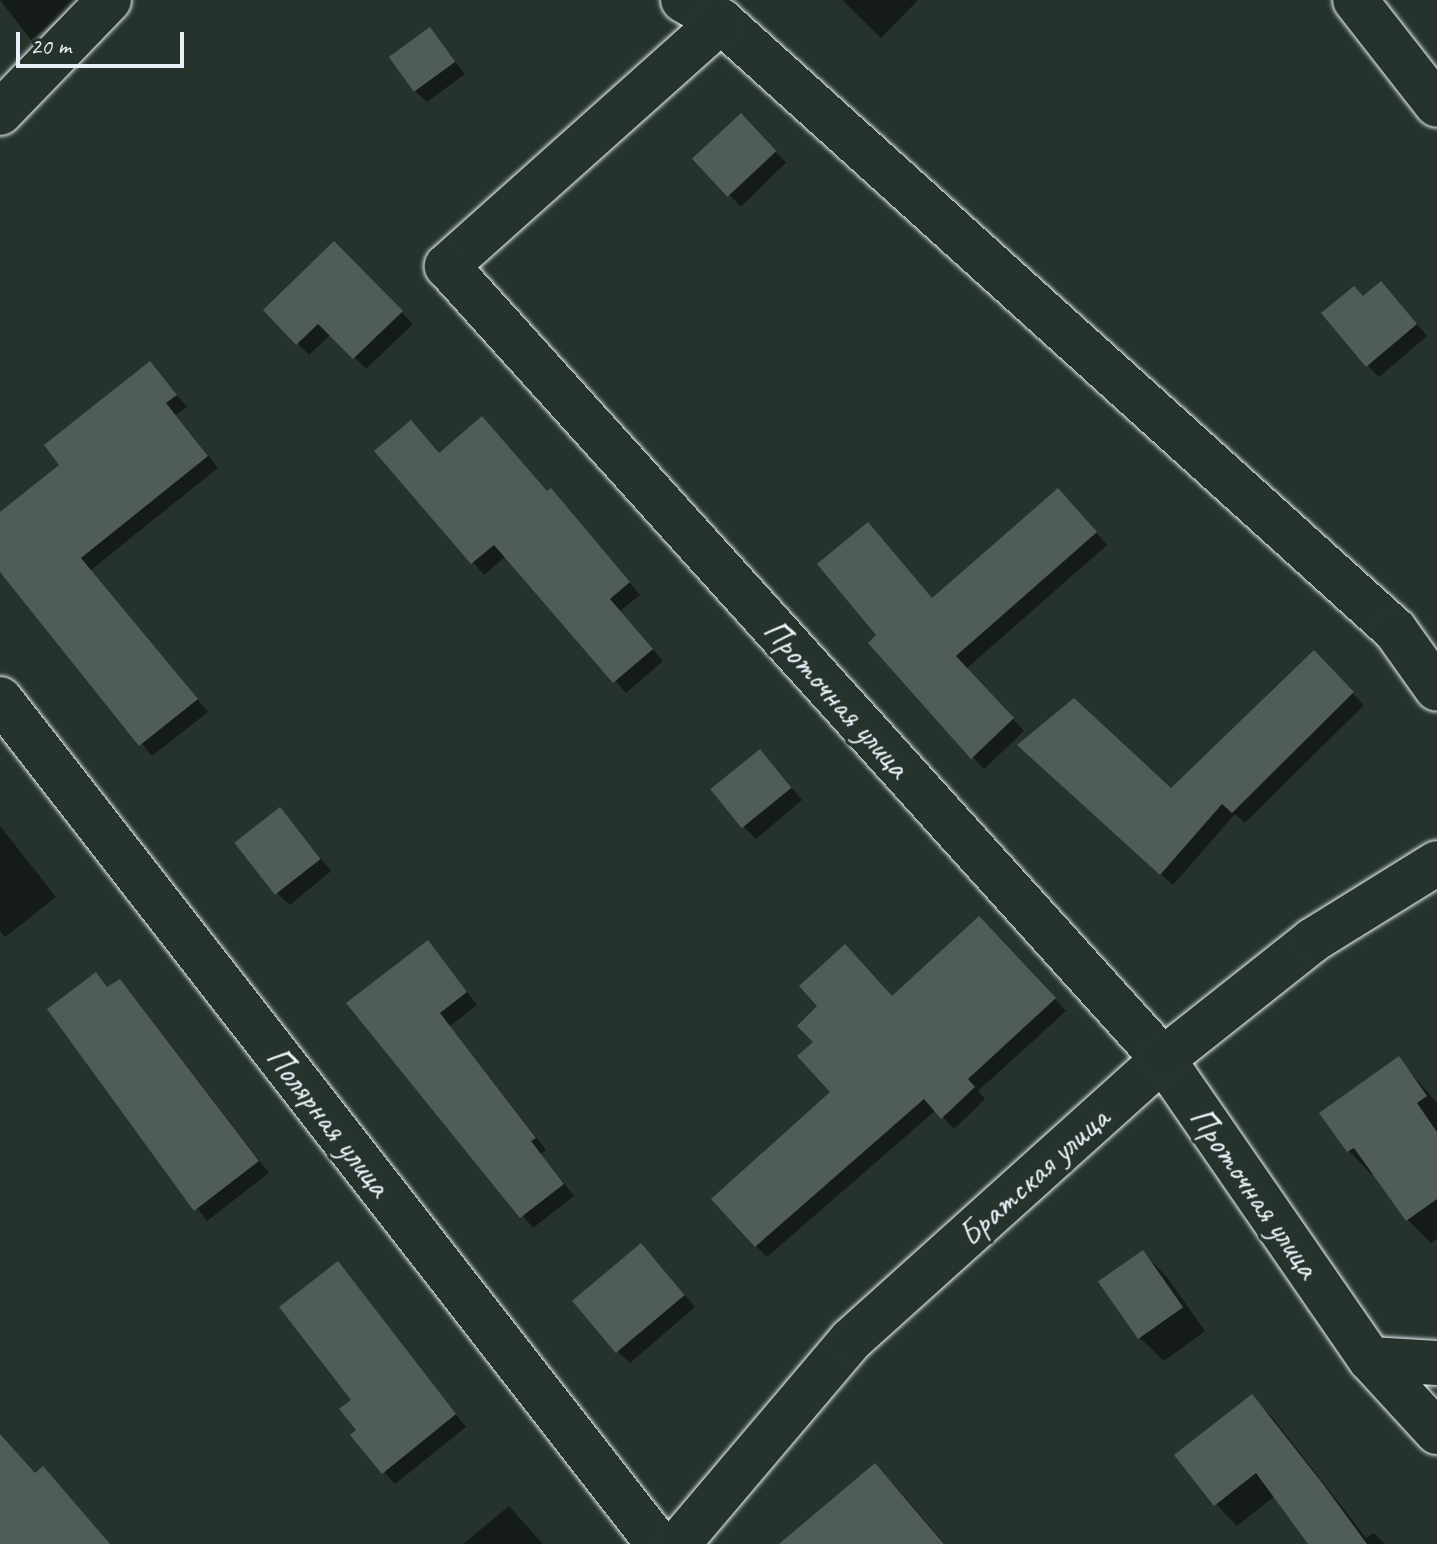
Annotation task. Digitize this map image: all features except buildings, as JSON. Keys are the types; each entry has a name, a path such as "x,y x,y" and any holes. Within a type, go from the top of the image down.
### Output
{"street":[{"path":"0,113 109,0"},
{"path":"683,0 721,21 1395,630 1437,689"},
{"path":"1355,0 1437,105"},
{"name":"Проточная улица","path":"721,21 447,266 1163,1059 1370,1359 1437,1432"},
{"name":"Полярная улица","path":"0,699 658,1544"},
{"name":"Братская улица","path":"678,1544 851,1340 1163,1059 1313,940 1437,863"},
{"path":"1370,1359 1437,1363"}]}
